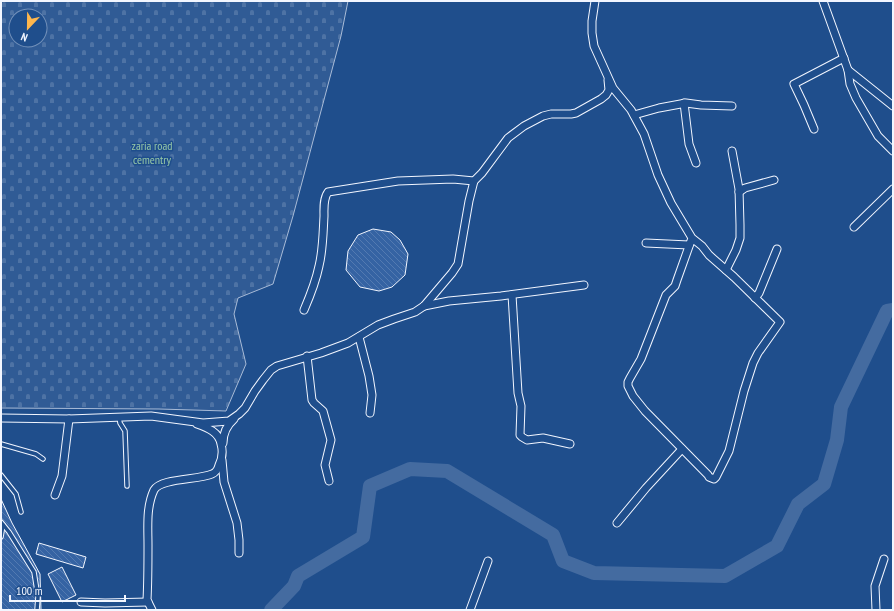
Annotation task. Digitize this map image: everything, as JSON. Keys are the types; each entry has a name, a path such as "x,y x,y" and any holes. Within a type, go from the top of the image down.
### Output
{"street":[{"path":"595,1 592,21 594,46 613,88 631,110 644,134 658,175 690,242 675,286 666,295 641,359 628,382 628,386 633,396 665,431 709,477 714,479 729,451 753,362 780,322 709,255 702,246 690,242 646,243"},
{"path":"823,1 844,58 850,84 856,98 878,136 893,151"},
{"path":"814,130 794,84 844,58"},
{"path":"848,70 864,81 893,106"},
{"path":"239,553 237,523 224,482 222,460 224,433 230,422 245,408 255,391 271,370 277,366 348,343 378,326 415,312 424,306 458,264 468,201 474,181 482,173 508,138 524,126 542,116 551,114 576,113 601,99 609,90 608,76"},
{"path":"634,115 684,103 732,106"},
{"path":"684,103 689,144 696,163"},
{"path":"726,270 740,238 739,192 732,151"},
{"path":"304,310 316,279 319,266 324,203 328,192 398,181 453,178 474,181"},
{"path":"739,192 745,188 774,180"},
{"path":"854,227 893,189"},
{"path":"755,298 759,293 777,249"},
{"path":"424,306 449,301 512,295 584,285"},
{"path":"512,295 518,392 521,406 520,435 527,440 543,438 570,444"},
{"path":"358,337 369,376 372,395 370,413"},
{"path":"307,356 312,400 314,404 323,411 330,440 325,465 329,481"},
{"path":"1,418 69,419 152,416 203,423 229,421 239,414"},
{"path":"55,496 62,476 69,419"},
{"path":"189,421 205,427 218,435 222,447"},
{"path":"617,523 646,488 682,449"},
{"path":"152,610 147,600 148,513 154,491 164,483 213,474 222,460"},
{"path":"876,610 875,586 884,559"},
{"path":"470,610 488,561"},
{"path":"81,602 148,602"}],"lane":[{"path":"119,416 120,423 125,431 127,486"},
{"path":"1,444 36,454 43,459"},
{"path":"1,475 16,494 21,512"},
{"path":"1,537 2,524"},
{"path":"2,524 9,532 34,572 38,597 38,610"}],"green space":[{"name":"zaria road cementry","path":"1,1 348,1 341,36 293,216 273,284 238,298 234,314 246,364 226,411 1,408"}],"building":[{"path":"373,229 391,232 400,240 408,254 405,275 392,287 379,291 360,287 346,270 348,251 358,235"},
{"path":"1,499 12,523 40,574 41,610 1,610"},
{"path":"39,543 86,557 83,568 36,554"},
{"path":"62,567 76,595 62,602 48,574"}],"waterway":[{"path":"271,610 294,586 298,576 363,537 370,486 410,469 447,471 553,535 563,561 594,573 725,576 777,546 798,504 824,484 837,440 841,407 887,311 893,310"}]}
